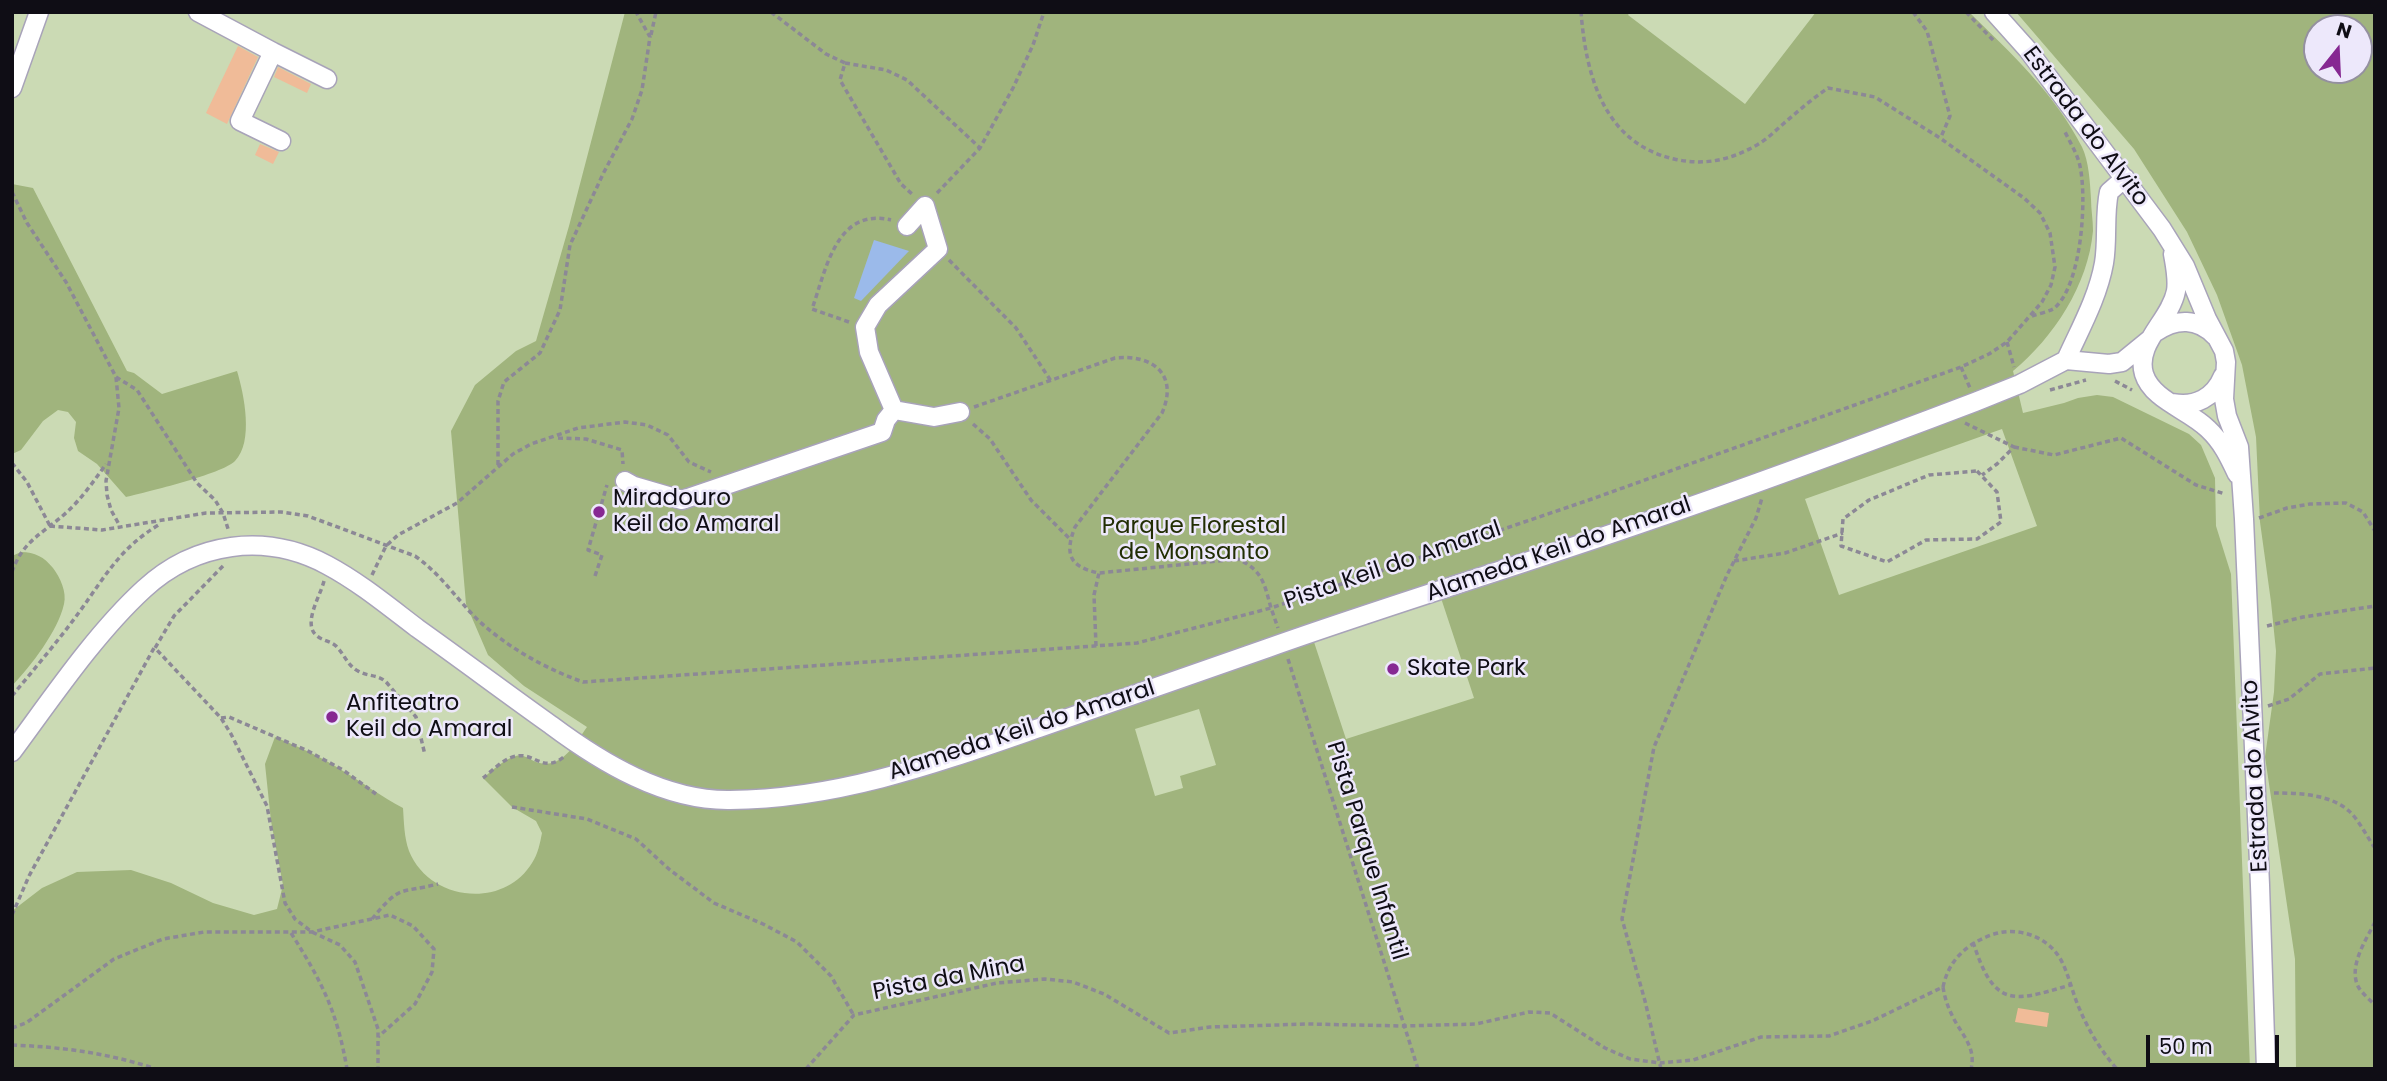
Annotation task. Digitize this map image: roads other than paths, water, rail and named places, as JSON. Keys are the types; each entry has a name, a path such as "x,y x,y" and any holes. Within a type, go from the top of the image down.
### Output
{"street":[{"path":"12,88 39,12"},
{"path":"198,12 327,79"},
{"name":"Estrada do Alvito","path":"1994,12 2028,50 2185,265 2207,319 2220,341 2226,362 2224,399 2227,416 2239,447 2235,485"},
{"path":"273,52 240,121 281,141"},
{"path":"2124,178 2109,192 2104,265 2091,306 2066,360 2109,364 2122,362 2152,336 2174,322 2185,321 2205,327 2220,341"},
{"path":"894,410 869,352 865,327 877,305 938,249 925,206 907,226"},
{"name":"Estrada do Alvito","path":"2172,246 2176,290 2142,361 2147,383 2162,399 2194,416 2220,442 2244,519 2266,1069"},
{"name":"Alameda Keil do Amaral","path":"12,751 101,636 143,589 170,569 194,556 230,546 256,544 280,547 328,565 576,744 632,776 681,793 725,801 817,793 917,770 1283,643 1629,528 2020,384 2066,360"},
{"path":"2172,403 2194,403 2205,399 2214,392 2224,373"},
{"path":"894,410 934,417 960,412"},
{"path":"625,481 682,500 882,432 886,420 894,410"}],"water":[{"path":"874,240 909,251 861,301 854,298"}],"place":[{"name":"Miradouro Keil do Amaral","path":"599,512"},
{"name":"Skate Park","path":"1393,669"},
{"name":"Anfiteatro Keil do Amaral","path":"332,717"}],"park label":[{"name":"Parque Florestal de Monsanto","path":"1194,540"}]}
